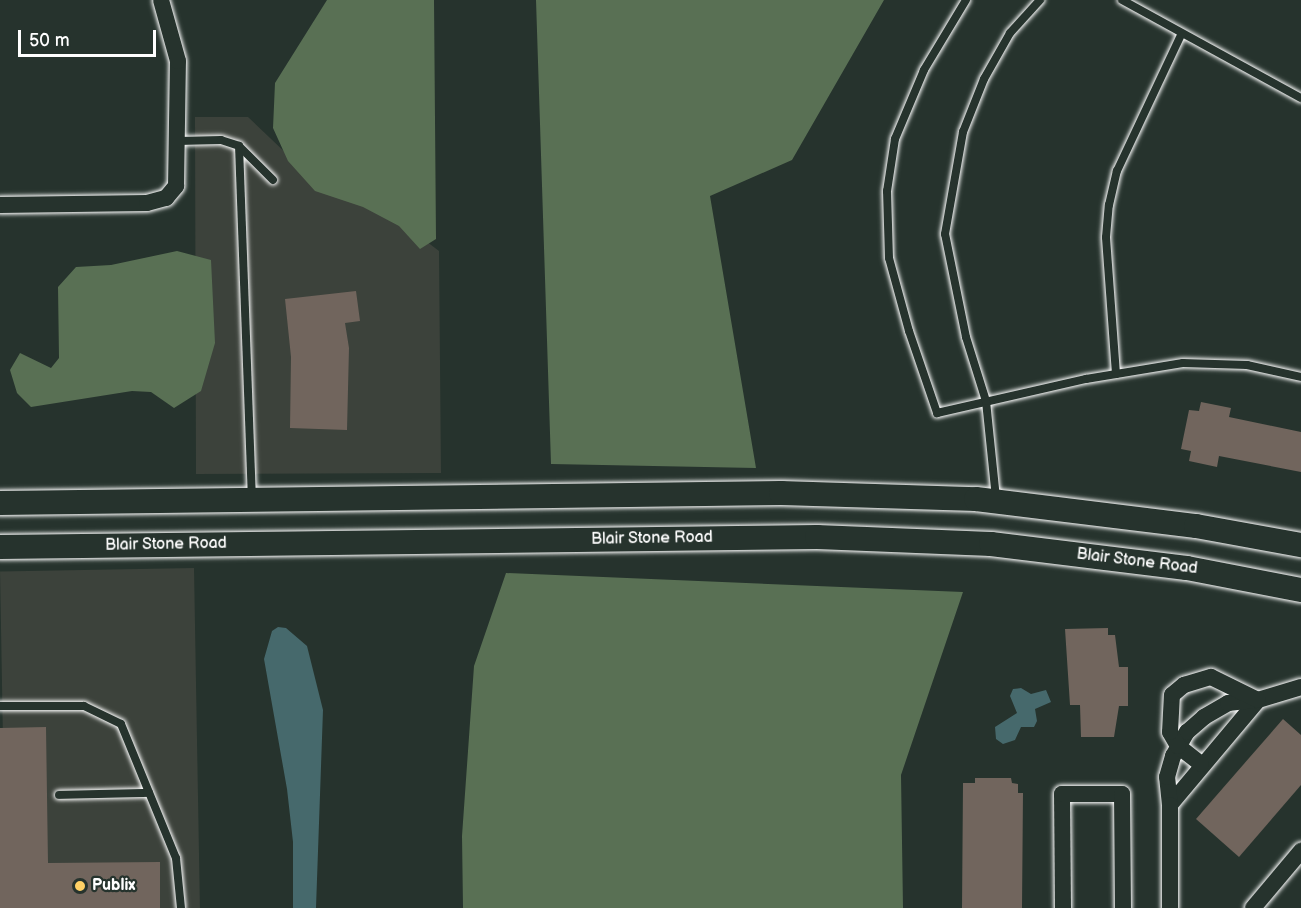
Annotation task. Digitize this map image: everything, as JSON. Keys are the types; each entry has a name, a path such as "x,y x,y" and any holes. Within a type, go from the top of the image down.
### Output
{"main road":[{"path":"0,503 781,493 996,501 1196,526 1301,545"},
{"name":"Blair Stone Road","path":"0,547 818,537 992,544 1187,568 1301,590"}],"street":[{"path":"0,205 147,203 166,198 176,186 178,61 161,0"},
{"path":"1201,764 1178,746 1170,732 1169,711 1172,695 1184,685 1211,677 1258,700"},
{"path":"1170,908 1170,805 1167,777 1178,746 1204,717 1228,703 1258,700 1301,687"},
{"path":"1170,805 1201,764 1258,700"},
{"path":"1063,908 1062,794 1122,794 1123,908"},
{"path":"1253,908 1301,850"}],"lane":[{"path":"966,0 924,70 895,139 886,191 889,258 909,332 937,413 1116,374 1183,363 1247,365 1301,377"},
{"path":"996,501 986,401 950,266 945,234 949,198 963,132 984,79 1010,33 1040,0"},
{"path":"1122,0 1181,35 1301,98"},
{"path":"1116,374 1106,237 1109,206 1117,171 1181,35"},
{"path":"178,141 221,140 239,146 273,180"},
{"path":"239,146 252,501"},
{"path":"0,706 84,706 104,713 121,724 176,858 181,908"},
{"path":"59,795 149,793"}],"shaded area":[{"path":"195,117 248,117 330,195 380,206 439,251 441,473 196,474"},
{"path":"194,568 200,908 6,908 0,571"}],"green space":[{"path":"327,0 434,0 436,239 420,249 399,226 363,207 315,191 288,161 273,128 275,83"},
{"path":"536,0 884,0 792,160 710,196 756,468 551,464"},
{"path":"177,251 211,260 215,343 201,391 174,408 151,392 132,391 31,407 17,393 10,370 20,353 51,368 59,358 58,287 76,267 111,265"},
{"path":"506,573 963,592 901,775 903,908 463,908 462,836 474,666"}],"water":[{"path":"278,627 286,628 307,646 323,710 316,908 293,908 293,842 287,789 264,659 272,631"},
{"path":"1021,688 1031,694 1046,690 1051,702 1035,709 1037,721 1034,727 1021,727 1015,740 1003,744 996,739 995,727 1017,713 1010,696 1013,689"}],"building":[{"path":"356,291 360,321 345,323 349,348 347,430 290,428 291,357 285,299"},
{"path":"1201,402 1231,408 1229,417 1301,432 1301,472 1219,456 1217,467 1189,461 1191,451 1181,449 1189,410 1199,411"},
{"path":"1108,628 1108,635 1115,635 1119,667 1128,667 1128,706 1119,706 1114,737 1081,737 1080,705 1070,705 1065,629"},
{"path":"1283,719 1301,735 1301,785 1239,857 1196,819"},
{"path":"46,727 48,863 160,862 160,908 0,908 0,728"},
{"path":"975,778 1011,778 1012,783 1018,784 1018,793 1023,793 1022,908 962,908 963,783 975,783"}],"place":[{"name":"Publix","path":"80,886"}]}
